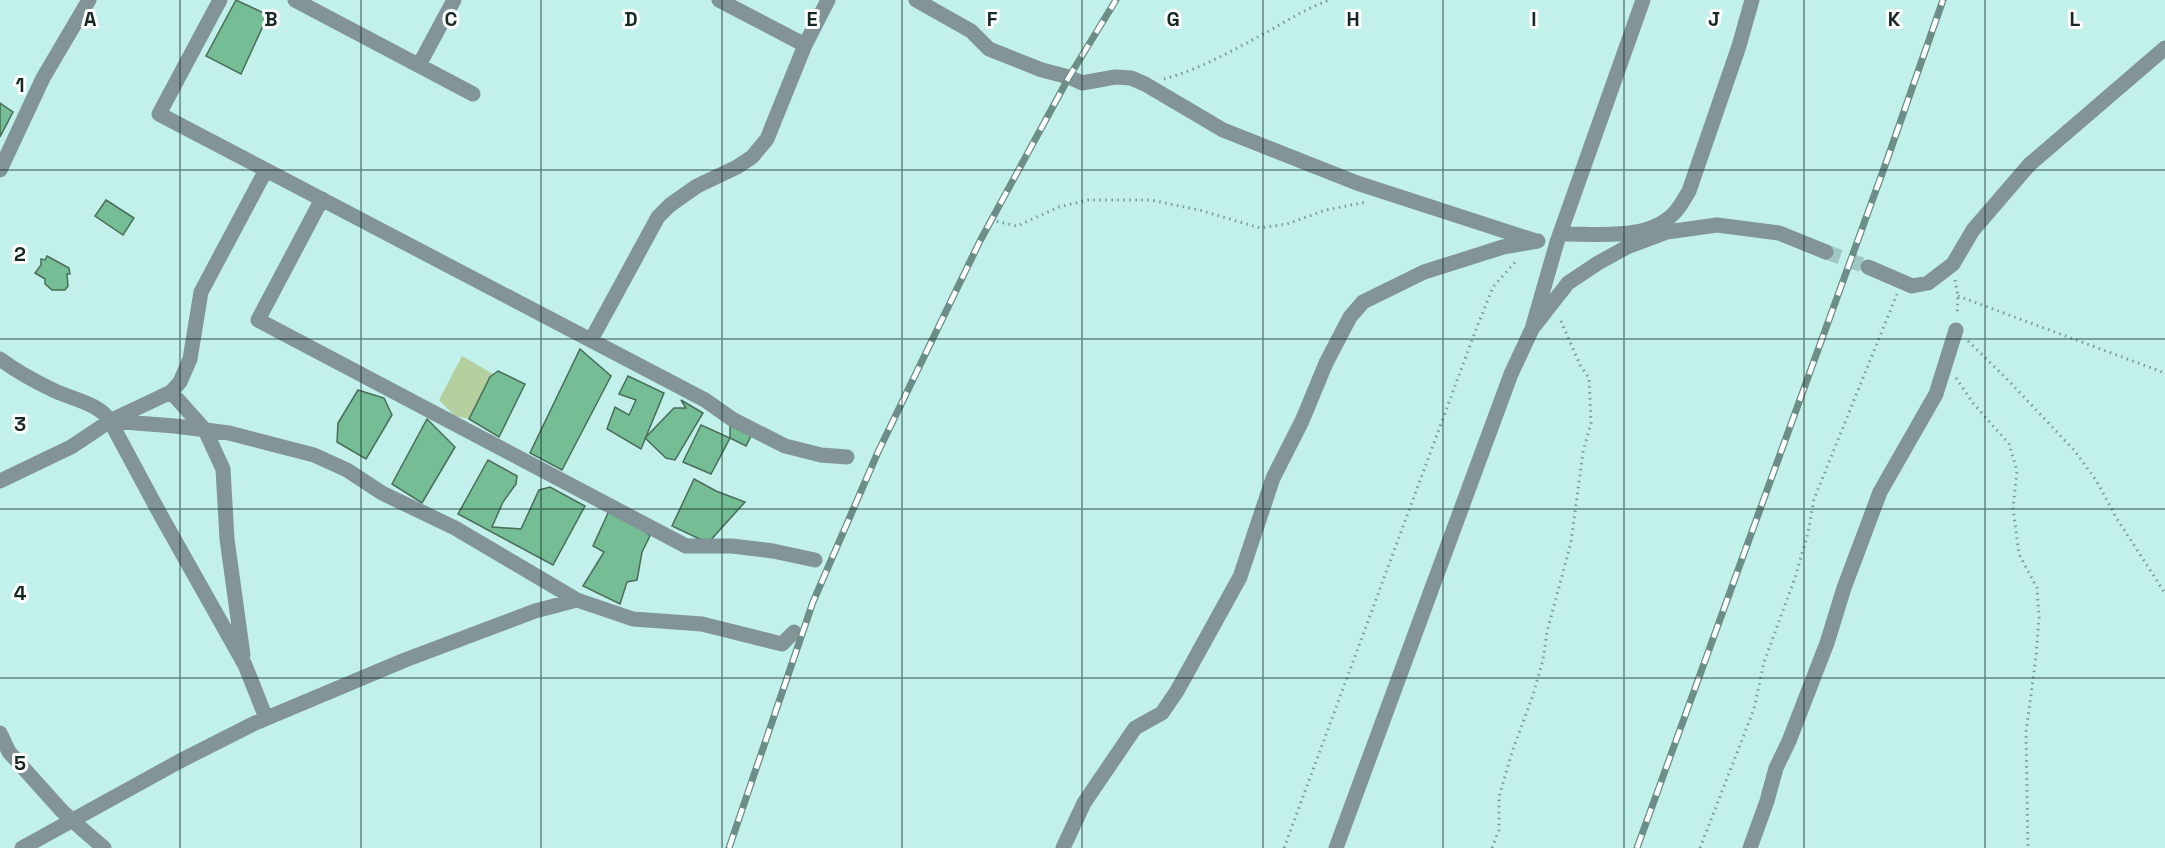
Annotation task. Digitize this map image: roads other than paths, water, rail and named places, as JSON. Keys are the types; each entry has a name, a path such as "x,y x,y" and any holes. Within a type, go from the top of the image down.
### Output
{"street":[{"path":"0,170 43,78 88,0"},
{"path":"220,0 159,114 705,400 732,419 785,446 821,455 847,457"},
{"path":"295,0 473,93"},
{"path":"419,65 454,0"},
{"path":"719,0 805,45"},
{"path":"591,340 658,217 670,205 697,186 752,158 767,139 805,45 828,0"},
{"path":"916,0 970,31 989,49 1042,70 1082,83 1115,77 1131,78 1223,130 1384,192 1538,241 1503,247 1424,272 1363,302 1350,317 1326,363 1302,421 1273,478 1240,577 1177,691 1162,712 1135,728 1084,803 1063,848"},
{"path":"1336,848 1511,374 1532,329 1560,234 1643,0"},
{"path":"1560,234 1622,235 1648,230 1675,212 1689,191 1739,46 1752,0"},
{"path":"1868,267 1912,286 1928,283 1953,264 1973,230 2030,164 2165,48"},
{"path":"0,481 70,447 110,421 171,392 180,382 190,359 201,292 267,170"},
{"path":"322,199 258,320 686,546 732,546 773,551 815,560"},
{"path":"1532,329 1568,284 1598,263 1628,247 1667,232 1717,225 1779,233 1826,252"},
{"path":"1750,848 1776,768 1789,741 1827,643 1844,588 1880,492 1936,394 1956,330"},
{"path":"0,359 16,371 56,392 104,412 245,665 266,718"},
{"path":"171,392 205,430 223,469 227,539 245,665"},
{"path":"110,421 229,433 314,455 347,470 382,493 455,528 577,600 633,620 702,624 782,644 794,632"},
{"path":"22,848 180,761 266,718 405,660 535,611 577,600"},
{"path":"0,734 9,752 62,812 104,848"}],"tunnel":[{"path":"1826,252 1868,267"}],"railway":[{"path":"729,848 813,602 878,452 980,241 1069,77 1116,0"},
{"path":"1637,848 1943,0"}]}
